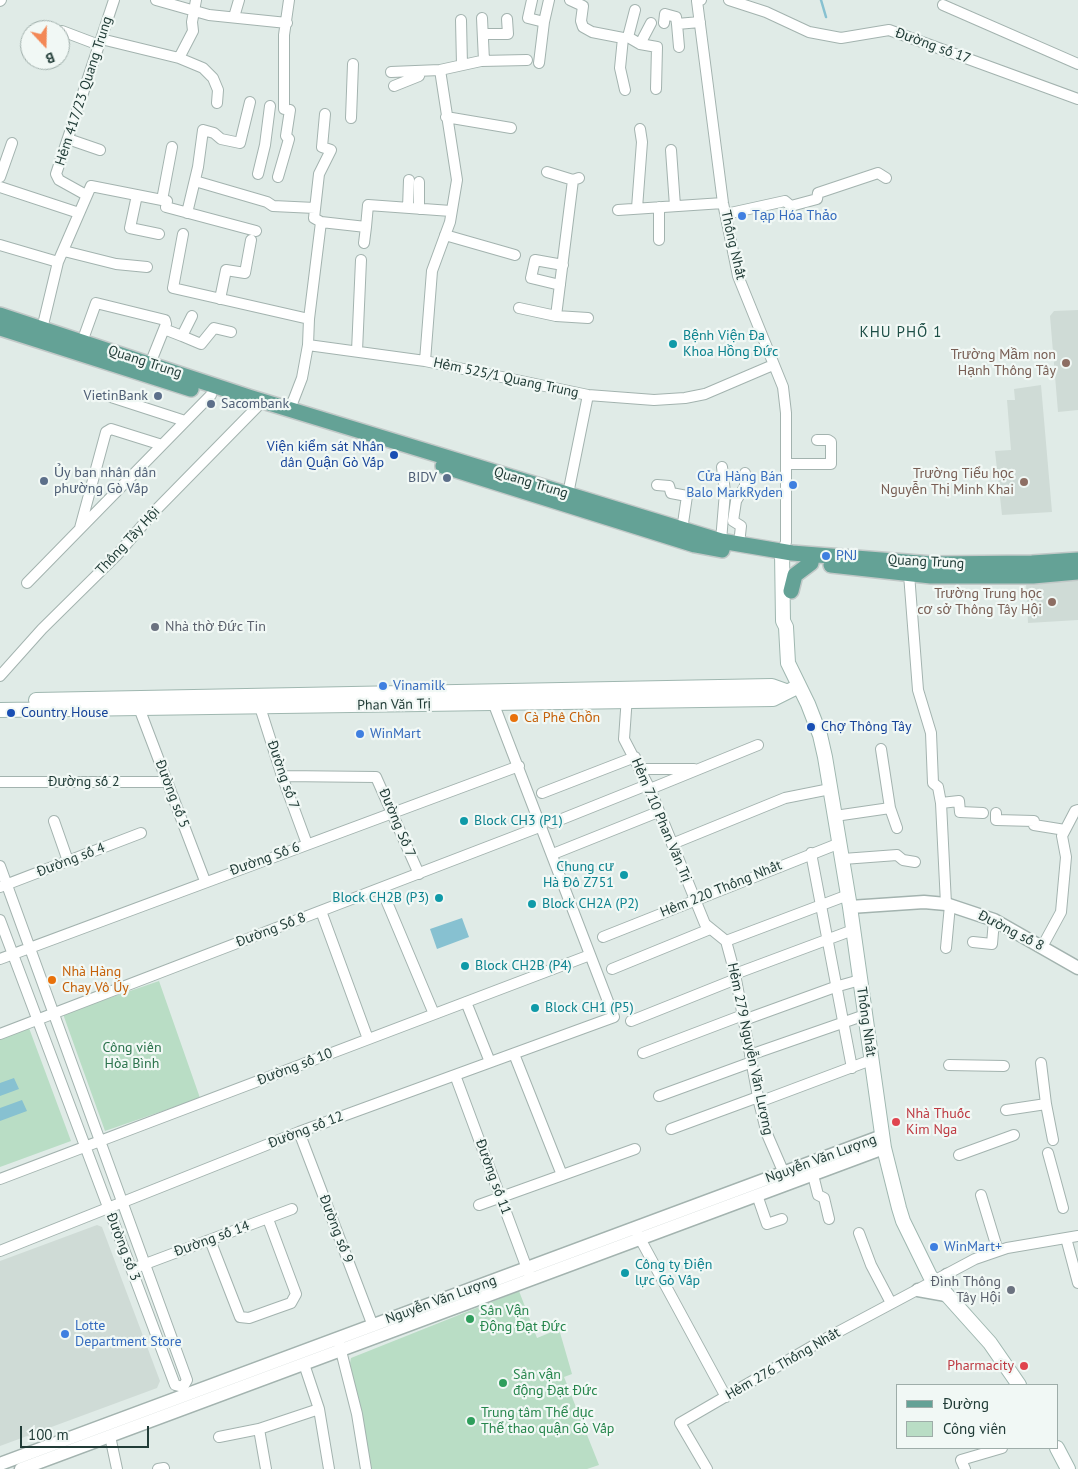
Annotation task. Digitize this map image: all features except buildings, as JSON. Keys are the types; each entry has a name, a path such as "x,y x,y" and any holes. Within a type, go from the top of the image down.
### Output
{"main road":[{"name":"Quang Trung","path":"0,315 41,335 211,395 290,409 567,500 695,545 787,554 932,564 1068,569"},
{"name":"Quang Trung","path":"0,328 82,342 150,364 259,404 567,500 721,541 787,554 811,562 931,576 1024,576 1068,569 1078,560"},
{"name":"Thống Nhất","path":"786,627 790,621 791,591 787,554"},
{"name":"Thống Nhất","path":"787,554 783,622 786,627 792,689 820,735 843,859 883,1142 903,1221 934,1282 990,1344 1018,1384"},
{"path":"791,591 795,576 811,562"},
{"name":"Phan Văn Trị","path":"0,701 205,702 627,695 772,686 792,689"},
{"name":"Phan Văn Trị","path":"0,710 139,708 205,702 260,706 491,697"},
{"path":"1058,1449 1068,1469"}],"street":[{"name":"Hẻm 417/23 Quang Trung","path":"88,190 56,178 113,0"},
{"path":"156,0 195,5 234,17 287,23"},
{"path":"234,17 239,0"},
{"path":"278,177 289,138 286,136 287,109 284,34 289,0"},
{"path":"532,0 528,18 544,22"},
{"path":"539,63 549,0"},
{"path":"570,0 583,6 580,22 583,28 592,32 622,38 620,68 625,90"},
{"path":"697,1 701,0"},
{"name":"Đường số 17","path":"729,0 766,12 809,32 841,38 889,30 1078,99"},
{"name":"Thống Nhất","path":"697,1 723,204 738,276 784,387 787,554"},
{"path":"179,58 193,31 195,5"},
{"path":"943,5 1078,64"},
{"path":"635,10 628,37 640,44 657,47 656,89"},
{"path":"664,23 665,14 676,17 678,47"},
{"path":"482,18 484,61"},
{"path":"483,34 508,34 507,19"},
{"path":"461,20 462,65"},
{"path":"677,24 700,22"},
{"path":"640,44 651,23"},
{"path":"70,33 100,42 166,54 203,68 213,78 218,90 217,103"},
{"path":"391,72 440,70 484,61 527,60"},
{"path":"350,118 353,64"},
{"path":"425,361 432,271 445,235 457,180 440,70"},
{"path":"394,86 419,76 420,72"},
{"path":"187,213 195,181 203,130 214,133 221,139 240,143 250,102"},
{"path":"258,174 265,144 270,106"},
{"path":"325,114 322,146 330,149 331,152 319,174 314,218 321,222 366,227"},
{"path":"446,117 511,128"},
{"path":"637,208 642,142 640,129"},
{"path":"68,139 100,150"},
{"path":"0,177 12,143"},
{"path":"162,200 172,147"},
{"path":"671,150 675,206"},
{"path":"547,172 576,179 556,316"},
{"path":"726,214 785,201 791,206 817,199 818,193 878,173 886,178"},
{"path":"195,181 273,206 315,208"},
{"path":"414,181 414,208"},
{"path":"0,187 79,213"},
{"path":"41,335 58,262 88,190 137,195 162,200 167,202 166,207 256,231"},
{"path":"137,195 130,228 159,234"},
{"path":"618,210 723,204"},
{"path":"364,244 368,205 451,211"},
{"path":"659,207 659,240"},
{"path":"290,409 302,378 308,345 309,319 321,222"},
{"path":"183,234 173,288 309,319"},
{"path":"445,235 515,255"},
{"path":"220,299 226,270 245,273 251,240"},
{"path":"0,245 58,262"},
{"path":"64,251 116,264 147,267"},
{"path":"357,351 361,260"},
{"path":"560,285 531,278 535,260 562,265"},
{"path":"82,342 96,303 164,320 166,324 150,364"},
{"path":"519,308 556,316 588,318"},
{"path":"182,336 192,316"},
{"path":"164,329 201,344 214,328 231,332"},
{"name":"Hẻm 525/1 Quang Trung","path":"308,345 425,361 588,395 654,400 685,398 705,394 774,365"},
{"path":"27,582 211,395"},
{"path":"567,500 588,395"},
{"path":"110,397 185,422"},
{"name":"Thông Tây Hội","path":"0,676 42,629 117,555 152,514 259,404"},
{"path":"79,530 106,432 111,429 162,445"},
{"path":"786,464 832,464 831,442 828,440 818,440"},
{"path":"721,541 724,492 722,467"},
{"path":"739,544 741,526 733,521 736,501 745,486 745,473"},
{"path":"657,485 669,486 670,493 687,496 682,530"},
{"path":"909,574 918,690 931,733 932,783 938,786 942,803 948,904 946,948"},
{"name":"Hẻm 710 Phan Văn Trị","path":"627,695 624,738 636,757 705,924 726,941"},
{"path":"491,697 519,766 547,825 553,854 590,955"},
{"name":"Đường số 7","path":"260,706 282,776 307,844"},
{"name":"Đường số 5","path":"139,708 205,881"},
{"name":"Đường Số 8","path":"0,1034 758,745"},
{"path":"880,749 890,808 897,828"},
{"path":"542,792 636,757"},
{"name":"Đường Số 6","path":"13,955 205,881 519,766"},
{"path":"640,769 699,769"},
{"name":"Đường Số 7","path":"282,776 376,777 419,874"},
{"name":"Đường số 2","path":"0,782 167,782"},
{"path":"672,844 786,798 830,788"},
{"path":"942,803 959,801 960,812 983,812"},
{"path":"835,816 890,808"},
{"path":"1042,947 1061,912 1066,857 1062,836 1075,811 1078,810"},
{"path":"553,854 658,812"},
{"path":"996,813 996,820 1034,821 1034,825 1065,830"},
{"path":"54,821 68,861"},
{"name":"Đường số 4","path":"3,886 141,833"},
{"name":"Hẻm 220 Thống Nhất","path":"603,937 840,843"},
{"path":"811,853 826,940 852,1068"},
{"path":"843,859 897,855 903,860 915,862"},
{"name":"Đường số 3","path":"0,866 3,886 30,948 187,1380 186,1396"},
{"path":"381,888 434,1014"},
{"path":"726,941 820,905 849,901"},
{"name":"Đường số 8","path":"849,901 948,904 994,920 1078,968"},
{"path":"321,911 368,1040"},
{"name":"Đường số 3","path":"0,920 175,1385 186,1396"},
{"path":"973,942 992,944 994,920"},
{"path":"612,969 710,929"},
{"path":"631,1021 735,976 853,930"},
{"name":"Hẻm 279 Nguyễn Văn Lượng","path":"726,941 735,976 767,1134 786,1178"},
{"path":"0,959 13,955"},
{"name":"Đường số 10","path":"0,1178 590,955"},
{"name":"Đường số 12","path":"0,1251 299,1132 614,1017 590,955"},
{"path":"643,1053 860,980"},
{"path":"466,1002 490,1062"},
{"path":"659,1096 843,1022 865,1015"},
{"path":"514,1054 562,1174"},
{"path":"53,1062 68,1056"},
{"path":"671,1129 872,1060"},
{"path":"1041,1063 1053,1140"},
{"path":"949,1065 1004,1066"},
{"name":"Đường số 11","path":"455,1075 529,1274"},
{"path":"69,1101 84,1096"},
{"path":"1006,1110 1046,1104"},
{"name":"Đường số 9","path":"299,1132 373,1326"},
{"path":"959,1155 1014,1135"},
{"name":"Nguyễn Văn Lượng","path":"638,1233 757,1195 786,1178 813,1175 883,1142"},
{"name":"Nguyễn Văn Lượng","path":"0,1464 186,1396 340,1344 883,1142"},
{"path":"479,1205 635,1149"},
{"path":"1048,1152 1064,1208"},
{"path":"813,1175 818,1195 824,1198 829,1219"},
{"path":"757,1195 767,1224 782,1219"},
{"path":"981,1195 998,1251"},
{"name":"Đường số 14","path":"132,1269 292,1209"},
{"path":"210,1240 238,1314 243,1318 252,1318 288,1304 296,1296 268,1218"},
{"path":"638,1233 726,1398"},
{"path":"859,1233 871,1265 891,1303"},
{"name":"Hẻm 276 Thống Nhất","path":"707,1469 680,1423 823,1340 947,1274 998,1251 1078,1236"},
{"path":"1066,1238 1078,1283"},
{"name":"Nguyễn Văn Lượng","path":"21,1469 110,1436 186,1396 304,1364 373,1326 529,1274"},
{"path":"918,1290 946,1295 943,1285 947,1274"},
{"path":"340,1344 357,1414 366,1469"},
{"path":"304,1364 319,1410 329,1469"},
{"path":"219,1437 259,1429 319,1410"},
{"path":"259,1429 266,1469"},
{"path":"110,1436 117,1469"},
{"path":"965,1469 961,1460 999,1449"}],"shaded area":[{"name":"Trường Mầm non Hạnh Thông Tây","path":"1078,310 1078,410 1058,412 1050,316 1054,311"},
{"name":"Trường Tiểu học Nguyễn Thị Minh Khai","path":"1041,385 1052,512 1002,515 995,451 1011,450 1007,400 1015,400 1014,389"},
{"name":"Trường Trung học cơ sở Thông Tây Hội","path":"1078,580 1078,620 1028,623 1026,584"},
{"name":"Lotte Department Store","path":"97,1225 102,1227 160,1381 157,1388 0,1446 0,1261"}],"green space":[{"name":"Công viên Hòa Bình","path":"159,981 200,1098 105,1131 63,1014"},
{"path":"29,1028 71,1141 0,1167 0,1039"},
{"name":"Trung tâm Thể dục Thể thao quận Gò Vấp","path":"519,1291 537,1338 559,1329 572,1374 564,1377 599,1465 587,1469 371,1469 350,1363 351,1358"}],"water":[{"path":"462,918 469,937 437,949 430,929"},
{"path":"14,1078 19,1089 0,1096 0,1083"},
{"path":"22,1100 27,1111 0,1121 0,1108"}],"waterway":[{"path":"821,0 826,17"}],"place":[{"name":"Tạp Hóa Thảo","path":"742,216"},
{"name":"Bệnh Viện Đa Khoa Hồng Đức","path":"673,344"},
{"name":"Trường Mầm non Hạnh Thông Tây","path":"1066,363"},
{"name":"VietinBank","path":"158,396"},
{"name":"Sacombank","path":"211,404"},
{"name":"Viện kiểm sát Nhân dân Quận Gò Vấp","path":"394,455"},
{"name":"BIDV","path":"447,478"},
{"name":"Ủy ban nhân dân phường Gò Vấp","path":"44,481"},
{"name":"Trường Tiểu học Nguyễn Thị Minh Khai","path":"1024,482"},
{"name":"Cửa Hàng Bán Balo MarkRyden","path":"793,485"},
{"name":"PNJ","path":"826,556"},
{"name":"Trường Trung học cơ sở Thông Tây Hội","path":"1052,602"},
{"name":"Nhà thờ Đức Tin","path":"155,627"},
{"name":"Vinamilk","path":"383,686"},
{"name":"Country House","path":"11,713"},
{"name":"Cà Phê Chồn","path":"514,718"},
{"name":"Chợ Thông Tây","path":"811,727"},
{"name":"WinMart","path":"360,734"},
{"name":"Block CH3 (P1)","path":"464,821"},
{"name":"Chung cư Hà Đô Z751","path":"624,875"},
{"name":"Block CH2B (P3)","path":"439,898"},
{"name":"Block CH2A (P2)","path":"532,904"},
{"name":"Block CH2B (P4)","path":"465,966"},
{"name":"Nhà Hàng Chay Vô Úy","path":"52,980"},
{"name":"Block CH1 (P5)","path":"535,1008"},
{"name":"Nhà Thuốc Kim Nga","path":"896,1122"},
{"name":"WinMart+","path":"934,1247"},
{"name":"Công ty Điện lực Gò Vấp","path":"625,1273"},
{"name":"Đình Thông Tây Hội","path":"1011,1290"},
{"name":"Sân Vận Động Đạt Đức","path":"470,1319"},
{"name":"Lotte Department Store","path":"65,1334"},
{"name":"Pharmacity","path":"1024,1366"},
{"name":"Sân vận động Đạt Đức","path":"503,1383"},
{"name":"Trung tâm Thể dục Thể thao quận Gò Vấp","path":"471,1421"}],"district":[{"name":"KHU PHỐ 1","path":"901,333"}]}
